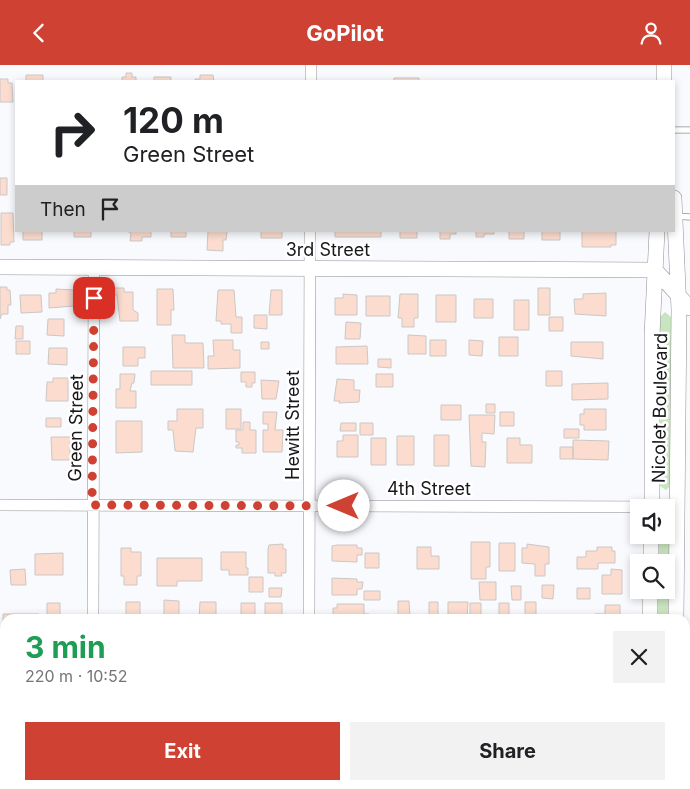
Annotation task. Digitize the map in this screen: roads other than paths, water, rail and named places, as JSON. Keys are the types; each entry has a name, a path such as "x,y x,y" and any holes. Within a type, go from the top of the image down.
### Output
{"street":[{"path":"311,65 311,80"},
{"path":"664,65 664,80"},
{"name":"Nicolet Boulevard","path":"675,200 683,217 677,294 680,311 676,614"},
{"name":"Hewitt Street","path":"310,232 310,614"},
{"name":"Nicolet Boulevard","path":"652,499 652,335 657,232"},
{"name":"3rd Street","path":"0,267 655,270"},
{"name":"Green Street","path":"93,614 94,267"},
{"path":"655,270 690,308"},
{"name":"4th Street","path":"0,505 630,507"},
{"path":"650,599 650,614"}],"lane":[{"path":"675,130 690,130"}]}
